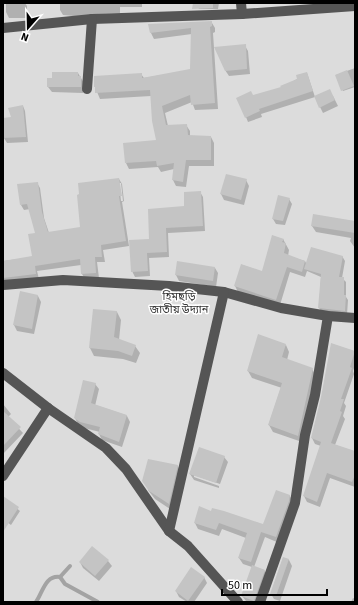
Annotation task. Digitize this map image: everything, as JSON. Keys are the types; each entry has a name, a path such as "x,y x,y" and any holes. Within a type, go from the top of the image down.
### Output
{"street":[{"path":"241,3 242,14"},
{"path":"3,28 92,19 242,14 355,6"},
{"path":"87,89 92,19"},
{"path":"3,285 63,280 169,286 224,292 281,308 328,316 355,318"},
{"path":"169,531 224,292"},
{"path":"260,602 295,503 305,435 315,395 328,316"},
{"path":"3,373 48,408 106,448 126,469 169,531 188,546 238,602"},
{"path":"3,476 48,408"}],"green space":[{"name":"হিমছড়ি জাতীয় উদ্যান","path":"3,3 355,3 355,602 3,602"}],"building":[{"path":"193,3 213,3 213,8 192,9"},
{"path":"212,21 212,26 210,27 215,103 191,105 190,95 162,106 166,125 187,124 188,135 211,136 211,160 186,160 183,182 172,180 174,163 157,166 156,161 125,163 123,143 156,140 152,121 150,90 95,93 94,76 142,73 142,78 190,69 191,28 150,33 148,24"},
{"path":"246,44 247,69 225,71 214,47"},
{"path":"347,70 354,86 341,91 335,75"},
{"path":"52,72 78,72 78,76 81,76 81,87 47,87 47,78 52,78"},
{"path":"307,72 313,91 259,109 260,111 245,118 236,98 251,91 253,95 281,87 280,86 297,79 296,75"},
{"path":"330,89 335,100 319,108 314,96"},
{"path":"23,105 26,137 3,138 3,118 11,117 8,108"},
{"path":"226,174 247,179 241,200 220,194"},
{"path":"119,178 122,196 119,196 126,241 101,245 102,257 95,257 96,273 81,274 80,259 35,266 36,274 3,278 3,261 32,256 28,234 35,233 27,204 20,205 17,184 38,182 42,212 48,232 80,227 77,195 79,194 78,183"},
{"path":"201,191 203,226 166,228 167,252 147,253 148,271 131,272 129,240 149,239 148,209 184,206 184,192"},
{"path":"278,195 290,198 283,221 272,219"},
{"path":"313,214 355,221 355,233 311,226"},
{"path":"272,235 284,239 282,242 286,243 284,253 305,261 302,272 287,267 276,300 234,286 241,264 262,271"},
{"path":"311,247 343,256 339,277 344,277 344,295 346,295 345,311 318,308 321,274 304,269"},
{"path":"177,261 215,267 213,281 175,275"},
{"path":"20,291 38,295 32,329 13,325"},
{"path":"93,309 117,311 114,337 136,345 132,356 118,351 89,348"},
{"path":"258,334 286,344 282,357 313,368 298,436 268,425 282,383 247,371"},
{"path":"331,343 355,351 350,367 352,368 341,399 344,399 340,411 342,412 331,443 355,451 355,475 352,482 327,473 317,502 303,496 321,442 311,438 321,397"},
{"path":"83,380 96,383 91,403 127,415 119,442 98,434 100,427 80,422 74,418"},
{"path":"3,411 21,427 3,446"},
{"path":"199,447 225,456 216,483 189,474"},
{"path":"148,459 178,465 169,504 149,491 142,481"},
{"path":"276,490 290,495 289,501 276,537 261,532 251,562 238,558 247,533 219,523 216,530 194,523 199,506 211,511 212,508 224,511 263,524"},
{"path":"3,496 19,507 3,532"},
{"path":"92,546 109,560 95,576 79,562"},
{"path":"283,557 289,559 276,596 270,594"},
{"path":"252,565 265,570 254,601 241,596"},
{"path":"191,567 205,577 188,601 175,591"}],"waterway":[{"path":"60,577 70,566"},
{"path":"36,602 48,581 55,577 60,577 65,584 98,602"}]}
